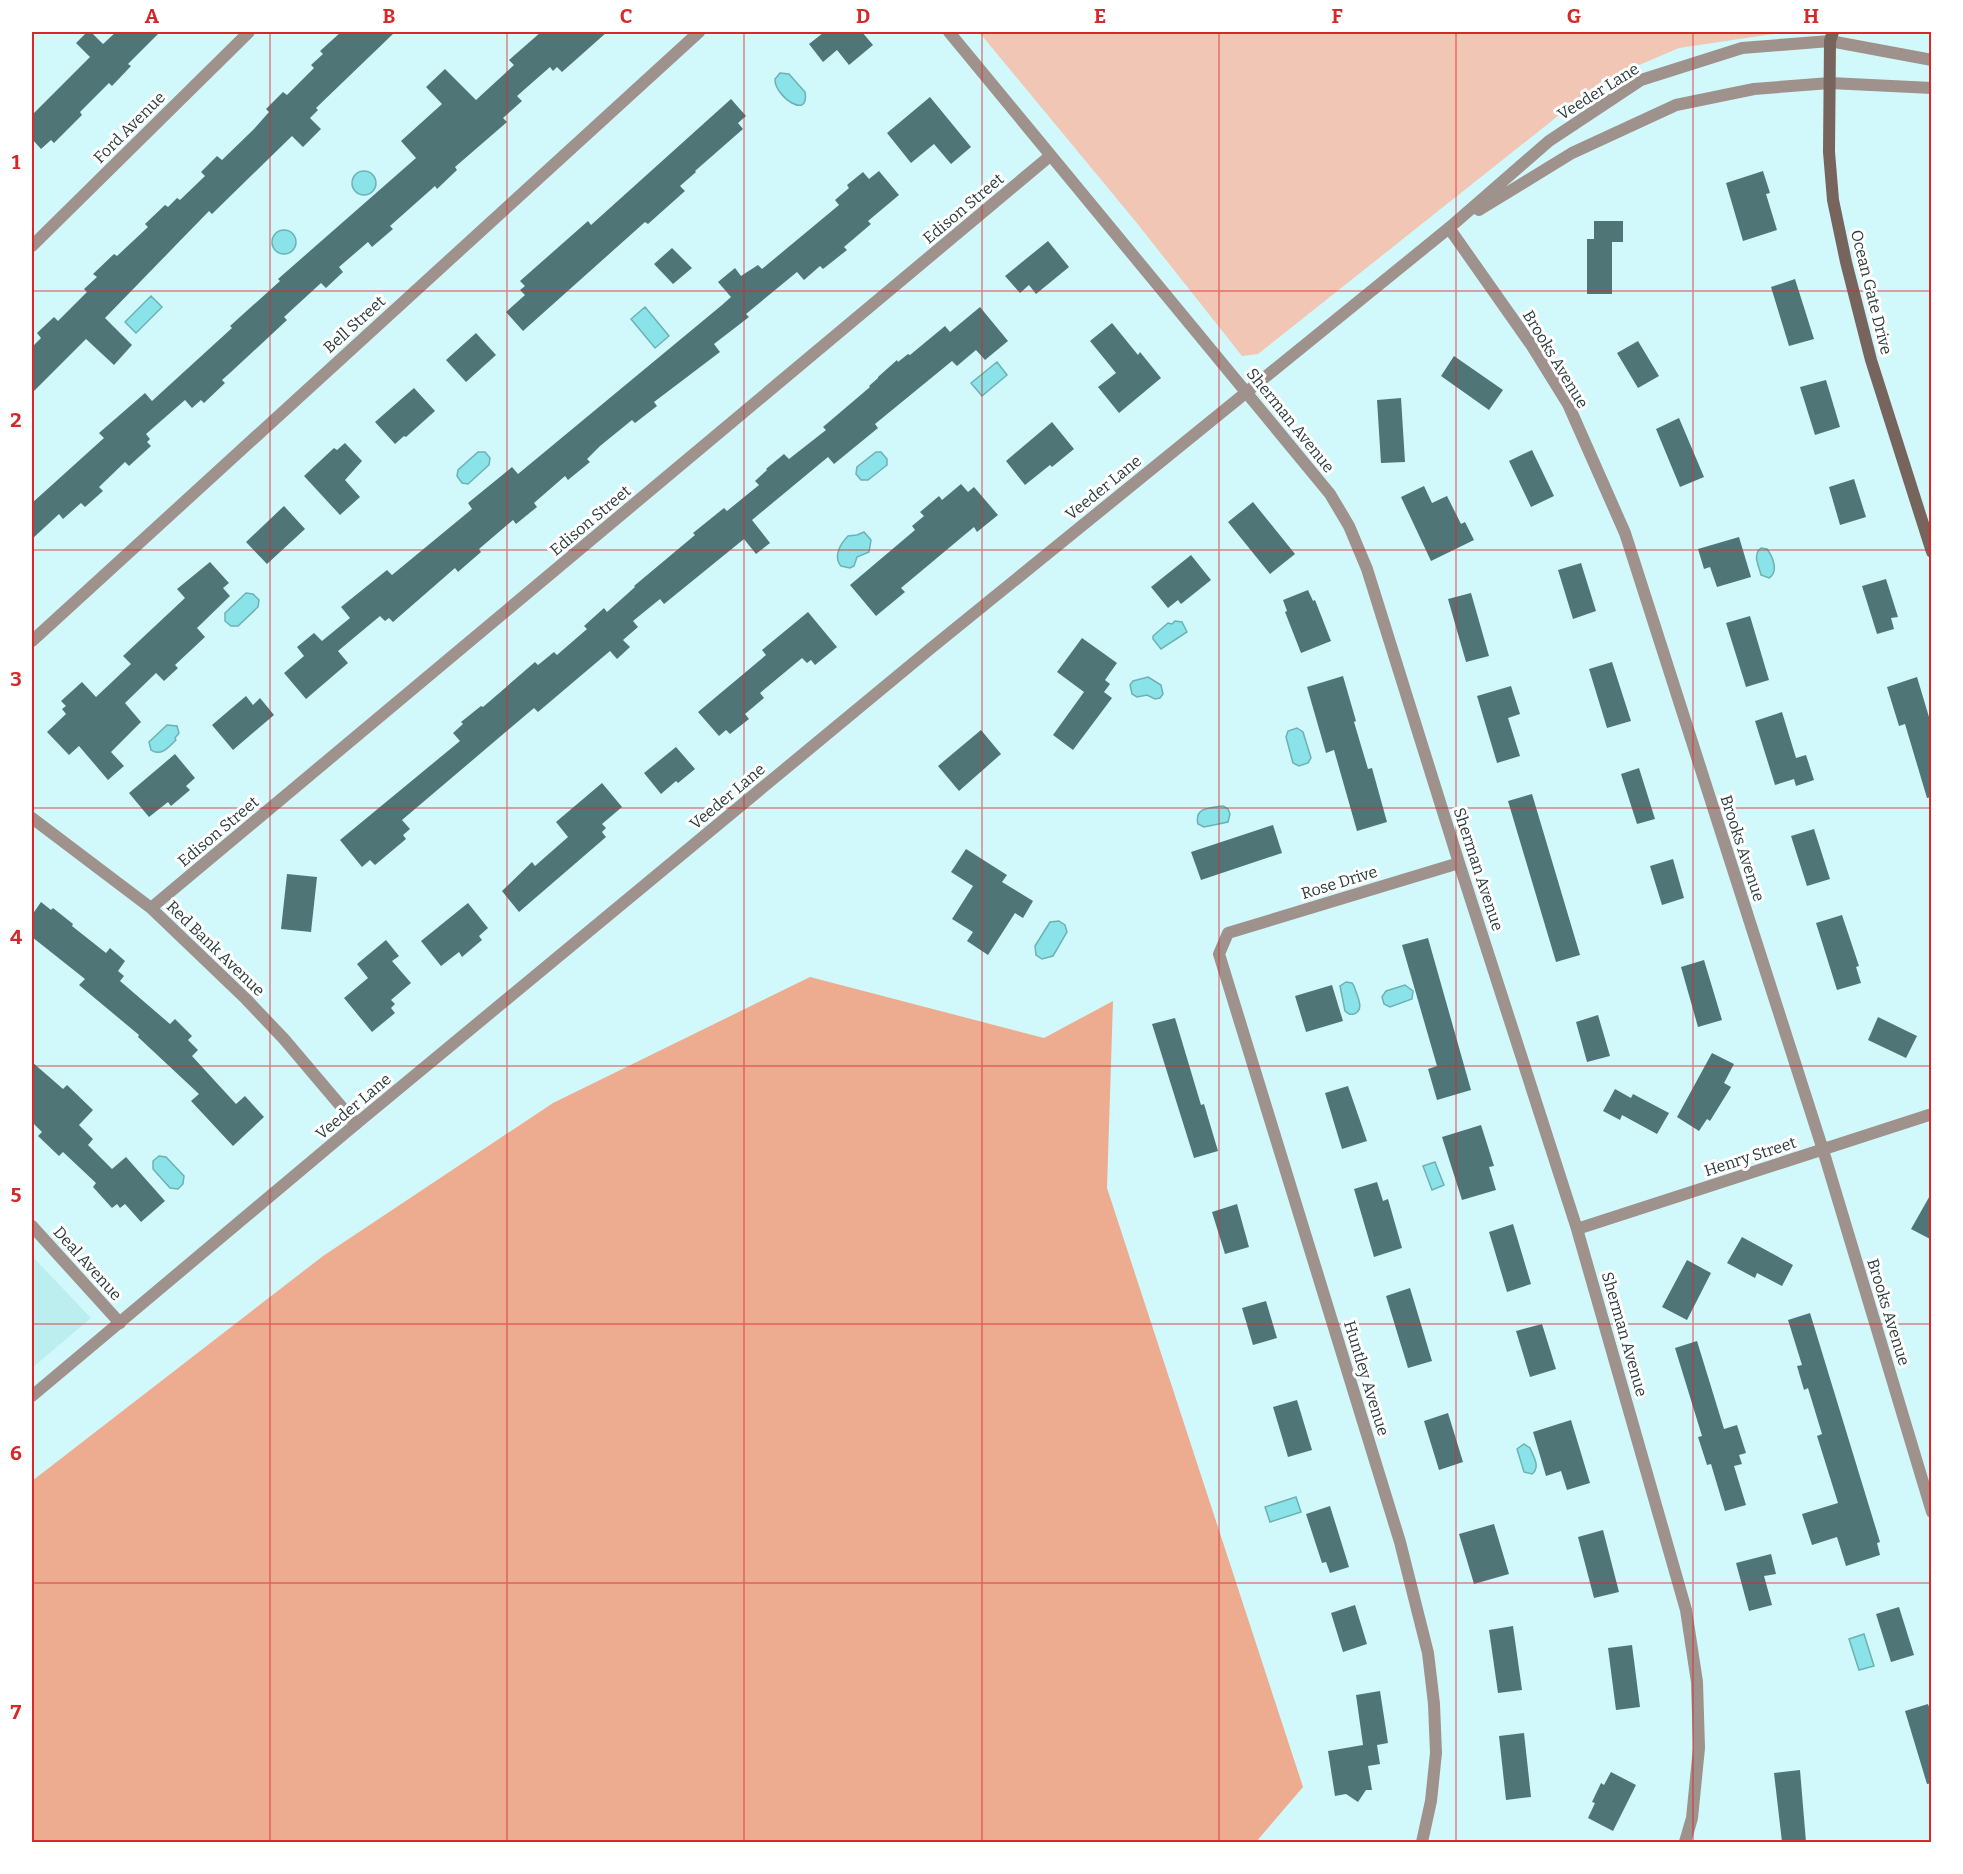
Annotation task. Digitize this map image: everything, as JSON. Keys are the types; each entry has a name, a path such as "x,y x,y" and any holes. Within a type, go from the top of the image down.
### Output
{"main road":[{"name":"Ocean Gate Drive","path":"1831,36 1829,152 1833,200 1871,360 1932,552"}],"street":[{"name":"Ford Avenue","path":"32,246 249,32"},
{"name":"Bell Street","path":"32,641 699,32"},
{"name":"Sherman Avenue","path":"949,32 1330,494 1349,526 1367,569 1459,863 1578,1229 1686,1610 1697,1682 1699,1748 1692,1818 1685,1842"},
{"name":"Veeder Lane","path":"32,1396 356,1124 930,649 1449,228 1549,141 1641,80 1742,48 1831,36 1932,60"},
{"name":"Veeder Lane","path":"1449,228 1572,153 1676,105 1754,88 1830,83 1932,88"},
{"name":"Edison Street","path":"151,908 1050,156"},
{"name":"Brooks Avenue","path":"1449,228 1532,346 1568,404 1624,533 1823,1150 1932,1512"},
{"name":"Red Bank Avenue","path":"32,818 151,908 276,1031 356,1124"},
{"name":"Rose Drive","path":"1228,933 1459,863"},
{"name":"Huntley Avenue","path":"1228,933 1220,954 1400,1542 1428,1653 1434,1704 1436,1753 1431,1801 1422,1842"},
{"name":"Henry Street","path":"1578,1229 1932,1114"},
{"name":"Deal Avenue","path":"32,1226 120,1323"}],"shaded area":[{"path":"979,32 1786,32 1679,48 1602,81 1258,354 1242,356 1136,222"},
{"path":"810,977 1044,1038 1113,1001 1107,1188 1303,1787 1256,1842 32,1842 32,1481 323,1256 553,1103"},
{"path":"32,1256 91,1318 32,1368"}],"water":[{"path":"780,73 789,74 805,92 802,105 792,103 780,92 775,79"},
{"path":"364,171 373,174 376,183 373,192 364,195 355,192 352,183 355,174"},
{"path":"284,230 293,233 296,242 293,251 284,254 275,251 272,242 275,233"},
{"path":"151,296 162,307 136,333 125,322"},
{"path":"645,307 669,336 655,348 631,319"},
{"path":"997,362 1007,375 982,396 971,383"},
{"path":"478,452 485,452 490,458 489,465 468,484 462,483 457,476 458,470"},
{"path":"876,452 881,452 887,459 887,465 868,480 861,480 856,474 857,467"},
{"path":"864,532 871,540 869,552 857,557 854,566 850,568 841,566 838,551 842,543 848,536"},
{"path":"1761,548 1767,549 1773,560 1774,572 1769,578 1761,575 1758,564 1757,554"},
{"path":"246,593 253,594 259,600 258,607 238,626 231,626 225,621 225,613"},
{"path":"1175,621 1182,622 1187,632 1161,649 1153,636 1168,623 1172,624"},
{"path":"1148,677 1161,685 1163,694 1160,698 1155,699 1147,695 1137,697 1132,694 1130,685 1133,681"},
{"path":"167,725 177,726 179,733 176,740 161,752 151,750 149,742"},
{"path":"1297,728 1303,732 1311,758 1308,763 1299,766 1293,763 1286,737 1288,731"},
{"path":"1223,806 1230,814 1228,822 1204,827 1198,824 1197,818 1201,811"},
{"path":"1059,921 1065,925 1067,932 1053,956 1042,959 1036,955 1035,946 1050,922"},
{"path":"1346,982 1354,986 1360,1005 1358,1012 1354,1014 1345,1011 1340,986"},
{"path":"1405,985 1413,991 1412,999 1390,1007 1384,1004 1382,997 1386,991"},
{"path":"159,1156 166,1157 184,1176 183,1184 178,1189 170,1188 153,1169 153,1161"},
{"path":"1435,1162 1444,1185 1432,1190 1423,1166"},
{"path":"1524,1444 1530,1448 1536,1461 1536,1468 1532,1474 1524,1472 1517,1449"},
{"path":"1296,1497 1301,1512 1270,1522 1265,1507"},
{"path":"1864,1634 1874,1666 1859,1670 1849,1639"}],"building":[{"path":"87,32 91,32 103,44 116,32 160,32 128,64 131,66 112,86 109,83 54,143 51,140 41,149 32,139 32,115 90,57 76,43"},
{"path":"341,32 395,32 316,108 318,110 310,118 321,129 303,147 292,136 212,214 209,211 105,318 132,345 114,365 86,339 32,393 32,347 41,338 37,333 54,317 58,321 87,292 84,289 97,277 93,274 114,254 117,256 148,227 145,224 165,205 168,207 177,198 180,200 205,176 201,172 217,156 222,160 253,130 269,112 266,109 283,92 287,95 314,68 311,65 323,54 320,51"},
{"path":"541,32 607,32 562,72 557,67 553,71 550,67 517,96 522,101 503,118 507,122 455,167 457,170 437,189 435,186 390,226 393,229 372,247 368,242 339,267 343,272 326,288 321,283 284,317 287,320 222,380 225,383 204,403 201,400 192,408 185,400 146,434 150,439 147,442 151,446 129,466 125,462 99,487 103,491 85,507 81,503 63,519 59,514 32,539 32,503 104,438 99,433 145,393 152,401 232,328 230,326 280,281 278,279 416,158 401,141 442,104 426,87 445,69 476,100 514,65 509,60"},
{"path":"821,32 862,32 873,45 849,65 837,50 823,62 809,44 823,33"},
{"path":"930,97 971,147 951,164 934,144 911,163 887,133"},
{"path":"731,99 746,116 738,123 743,129 680,186 685,191 648,224 645,222 523,331 506,312 525,295 520,290 525,286 520,281 588,221 591,225"},
{"path":"879,171 899,195 868,221 871,224 844,247 847,250 823,269 820,266 804,280 797,272 746,314 749,317 714,344 720,352 654,402 657,406 635,423 632,420 600,446 587,459 590,462 568,480 565,476 534,503 537,507 516,524 513,520 479,549 481,552 458,572 455,568 393,622 389,618 385,621 380,616 338,651 348,663 306,699 284,673 304,656 297,647 314,633 322,641 350,618 341,607 387,570 392,575 472,509 468,503 512,467 518,474 722,305 731,297 718,282 735,268 741,276 758,265 762,269 839,205 835,200 849,188 847,185 863,172 869,179"},
{"path":"1763,171 1770,193 1766,194 1777,230 1743,241 1726,183"},
{"path":"1594,221 1623,221 1623,242 1612,242 1612,294 1587,294 1587,239 1594,239"},
{"path":"1048,241 1069,267 1036,294 1029,285 1020,293 1005,276"},
{"path":"672,248 692,268 673,284 654,264"},
{"path":"1795,279 1814,339 1789,346 1771,287"},
{"path":"980,307 1008,341 985,360 976,350 957,366 952,361 875,424 878,428 834,464 828,457 752,520 770,543 756,554 744,539 664,604 660,599 633,621 638,627 623,640 630,647 617,659 610,651 538,712 534,708 402,820 410,829 403,835 406,839 375,865 370,860 362,867 340,840 460,741 453,733 463,724 461,722 481,706 483,707 535,662 538,665 554,652 557,655 587,629 584,626 604,608 607,612 695,535 693,533 724,508 727,511 759,485 755,481 766,469 784,454 789,459 826,430 823,427 870,387 897,360 898,362 908,354 910,355 945,326 950,332"},
{"path":"1112,323 1138,355 1140,352 1161,378 1119,413 1098,387 1116,373 1090,341"},
{"path":"476,333 496,355 466,382 446,360"},
{"path":"1638,341 1659,376 1638,388 1617,353"},
{"path":"1454,356 1503,390 1489,410 1441,376"},
{"path":"1826,380 1840,427 1815,435 1800,387"},
{"path":"414,388 435,411 395,444 375,422"},
{"path":"1401,398 1405,462 1381,463 1377,400"},
{"path":"1679,418 1704,477 1680,487 1656,429"},
{"path":"1052,422 1074,449 1025,485 1006,461"},
{"path":"345,443 362,461 345,480 360,497 340,515 304,476 334,448 337,450"},
{"path":"1532,450 1554,496 1531,507 1509,461"},
{"path":"1854,479 1866,517 1840,525 1829,487"},
{"path":"961,484 968,492 974,487 998,515 977,532 974,527 901,588 905,592 876,616 850,585 915,530 912,526 924,516 920,512 939,496 942,500"},
{"path":"1424,486 1432,503 1447,496 1461,524 1465,522 1474,540 1431,561 1401,497"},
{"path":"1253,502 1295,554 1270,574 1228,522"},
{"path":"284,506 305,529 267,564 246,542"},
{"path":"1739,537 1751,577 1717,587 1710,567 1704,569 1698,549"},
{"path":"1191,555 1211,580 1181,604 1178,600 1168,608 1151,587"},
{"path":"210,562 229,583 223,588 230,596 197,628 205,637 175,665 178,668 164,681 156,673 125,703 141,722 111,752 124,766 108,780 79,746 69,755 47,732 66,714 62,709 66,706 61,701 82,682 96,697 131,664 123,656 185,598 177,589"},
{"path":"1581,563 1596,611 1573,619 1558,570"},
{"path":"1886,579 1898,617 1891,618 1894,629 1877,634 1862,586"},
{"path":"1308,590 1313,601 1315,600 1331,641 1301,653 1285,612 1287,611 1283,600"},
{"path":"1471,593 1489,656 1466,662 1448,599"},
{"path":"808,612 837,647 815,665 811,660 807,663 802,658 760,693 764,698 745,714 749,719 730,734 726,730 719,736 698,712 766,655 762,650"},
{"path":"1750,616 1769,680 1746,687 1726,623"},
{"path":"1082,638 1117,663 1105,680 1110,684 1104,692 1112,698 1073,750 1053,735 1084,692 1057,672"},
{"path":"1612,662 1631,721 1607,728 1589,669"},
{"path":"1343,676 1368,769 1372,768 1387,822 1357,831 1334,750 1326,753 1307,687"},
{"path":"1917,677 1932,727 1932,797 1927,798 1905,724 1899,726 1887,687"},
{"path":"1511,686 1520,714 1508,718 1520,756 1497,763 1477,696"},
{"path":"246,696 253,705 260,698 274,715 233,750 212,725"},
{"path":"1782,712 1796,758 1806,755 1814,780 1796,786 1794,779 1775,785 1755,721"},
{"path":"981,730 1001,754 959,791 938,766"},
{"path":"676,747 695,769 661,794 644,773"},
{"path":"175,754 195,778 186,786 190,790 171,806 168,802 149,817 129,793"},
{"path":"1639,768 1655,819 1637,824 1621,774"},
{"path":"602,783 622,807 602,824 606,828 602,832 606,837 519,912 502,891 532,862 535,866 568,837 556,822"},
{"path":"1532,794 1580,955 1556,962 1508,801"},
{"path":"1273,825 1282,853 1201,880 1191,852"},
{"path":"1814,829 1830,879 1807,886 1791,836"},
{"path":"966,849 1007,875 1002,882 1033,901 1023,918 1015,913 988,955 967,941 973,932 952,919 973,886 951,872"},
{"path":"1673,859 1684,898 1662,905 1650,866"},
{"path":"287,874 317,877 311,932 281,929"},
{"path":"41,902 51,910 53,908 106,953 110,948 125,961 118,971 124,976 120,981 170,1024 175,1019 192,1036 188,1040 198,1050 192,1056 236,1104 245,1096 264,1117 233,1146 191,1101 199,1094 138,1037 139,1035 79,985 85,979 32,937 32,915"},
{"path":"468,903 488,928 479,936 482,940 462,957 459,952 441,966 421,941"},
{"path":"1842,915 1859,966 1856,967 1861,983 1837,990 1816,923"},
{"path":"1428,938 1471,1090 1437,1100 1428,1069 1437,1066 1402,945"},
{"path":"386,940 399,956 392,961 411,983 391,1000 395,1004 391,1008 395,1013 372,1032 344,998 368,978 357,964"},
{"path":"1704,960 1722,1020 1698,1027 1681,967"},
{"path":"1332,985 1343,1021 1306,1032 1295,996"},
{"path":"1598,1015 1610,1056 1587,1062 1576,1022"},
{"path":"1878,1017 1917,1036 1906,1058 1868,1040"},
{"path":"1175,1018 1201,1105 1204,1104 1218,1151 1194,1158 1152,1024"},
{"path":"1712,1053 1734,1064 1724,1083 1731,1087 1710,1121 1707,1119 1699,1131 1677,1117"},
{"path":"32,1062 63,1089 67,1085 93,1110 79,1125 93,1139 88,1145 112,1169 126,1157 165,1201 141,1222 125,1204 120,1208 117,1204 112,1208 93,1187 96,1183 63,1152 59,1156 38,1136 42,1132 32,1122"},
{"path":"1348,1086 1367,1141 1342,1149 1325,1093"},
{"path":"1615,1089 1631,1098 1633,1094 1669,1113 1657,1134 1622,1115 1620,1120 1603,1111"},
{"path":"1481,1125 1494,1166 1489,1167 1496,1190 1462,1200 1442,1137"},
{"path":"1377,1182 1383,1201 1388,1199 1402,1248 1374,1257 1354,1189"},
{"path":"1932,1192 1932,1240 1911,1229"},
{"path":"1237,1204 1249,1247 1225,1254 1212,1212"},
{"path":"1513,1224 1531,1284 1507,1292 1489,1232"},
{"path":"1742,1237 1793,1265 1782,1286 1757,1273 1755,1278 1727,1263"},
{"path":"1687,1260 1711,1273 1687,1320 1662,1307"},
{"path":"1410,1288 1432,1361 1408,1368 1386,1296"},
{"path":"1266,1301 1277,1338 1253,1345 1242,1308"},
{"path":"1810,1313 1880,1542 1877,1543 1880,1555 1846,1566 1837,1537 1812,1545 1802,1514 1838,1503 1817,1436 1822,1434 1808,1388 1804,1390 1797,1366 1802,1365 1788,1320"},
{"path":"1542,1324 1556,1369 1530,1377 1516,1331"},
{"path":"1697,1341 1724,1429 1737,1425 1746,1453 1739,1455 1742,1464 1734,1466 1746,1505 1725,1511 1711,1464 1707,1465 1698,1437 1702,1436 1675,1348"},
{"path":"1297,1400 1312,1450 1288,1457 1273,1407"},
{"path":"1448,1413 1463,1462 1439,1470 1424,1421"},
{"path":"1571,1420 1590,1483 1567,1490 1561,1471 1546,1476 1533,1432"},
{"path":"1330,1506 1349,1567 1330,1573 1326,1562 1322,1563 1306,1514"},
{"path":"1494,1524 1509,1574 1474,1584 1459,1534"},
{"path":"1603,1530 1619,1592 1594,1598 1578,1537"},
{"path":"1771,1554 1776,1574 1764,1576 1772,1605 1749,1611 1736,1563"},
{"path":"1355,1605 1367,1644 1343,1652 1331,1613"},
{"path":"1899,1607 1914,1655 1891,1662 1876,1614"},
{"path":"1513,1626 1522,1690 1498,1693 1489,1630"},
{"path":"1632,1645 1640,1707 1616,1710 1608,1648"},
{"path":"1380,1691 1388,1743 1377,1745 1380,1764 1368,1766 1372,1790 1366,1790 1358,1802 1346,1794 1335,1796 1328,1751 1363,1745 1356,1695"},
{"path":"1928,1704 1932,1715 1932,1783 1927,1784 1905,1711"},
{"path":"1524,1733 1531,1797 1506,1800 1499,1736"},
{"path":"1800,1770 1806,1842 1782,1842 1774,1773"},
{"path":"1611,1772 1636,1785 1613,1831 1588,1818 1595,1803 1592,1802 1601,1783 1604,1785"}]}
